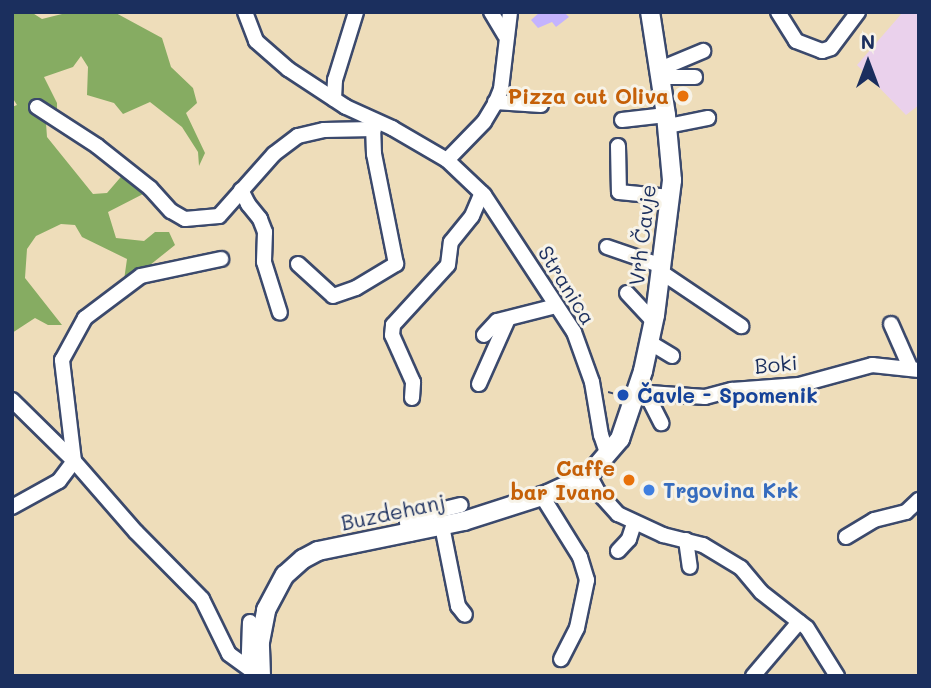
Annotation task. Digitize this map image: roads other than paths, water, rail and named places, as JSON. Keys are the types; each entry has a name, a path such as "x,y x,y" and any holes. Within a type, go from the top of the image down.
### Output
{"main road":[{"name":"Vrh Čavje","path":"608,455 620,439 649,342 662,269 670,197 671,163 667,120 650,12"},
{"name":"Buzdehanj","path":"261,671 260,642 266,610 285,575 303,559 318,551 410,534 542,496 589,475 608,455"}],"street":[{"name":"Stranica","path":"245,12 256,41 288,69 374,124 447,160 482,193 574,332 592,382 601,435 608,455"},
{"path":"334,99 335,80 355,12"},
{"path":"491,12 505,36"},
{"path":"447,160 484,122 495,102 500,89 510,12"},
{"path":"778,12 796,41 822,51 831,48 858,12"},
{"path":"661,73 703,51"},
{"path":"661,73 695,77"},
{"path":"495,102 541,104"},
{"path":"37,107 97,146 150,188 171,211 185,219 219,216 274,154 298,136 374,124 374,154 396,264 356,288 333,296 298,264"},
{"path":"622,120 708,117"},
{"path":"618,146 618,192 670,197"},
{"path":"241,190 247,204 260,219 265,232 264,262 280,313"},
{"path":"412,398 413,382 391,335 393,325 448,265 451,242 472,216 482,193"},
{"path":"607,247 662,269 741,326"},
{"path":"12,507 58,481 74,461 62,360 85,318 141,276 221,259"},
{"path":"626,293 654,321"},
{"path":"484,335 497,321 556,306"},
{"path":"479,384 508,319"},
{"path":"891,324 914,368"},
{"path":"649,342 672,356"},
{"name":"Boki","path":"634,393 705,397 754,387 799,385 872,365 914,368"},
{"path":"634,393 661,423"},
{"path":"12,400 74,461 136,532 202,600 229,654 261,671"},
{"path":"589,475 607,503 634,524 703,545 741,568 761,592 799,622 837,676"},
{"path":"542,496 580,557 587,580 577,628 561,659"},
{"path":"846,537 874,520 906,512 919,500"},
{"path":"410,534 407,522 411,517 461,505"},
{"path":"618,551 629,539 634,524"},
{"path":"442,526 457,606 465,615"},
{"path":"686,540 690,567"},
{"path":"250,622 249,656 261,671"},
{"path":"753,676 799,622"}],"place":[{"name":"Pizza cut Oliva","path":"683,96"},
{"name":"Čavle - Spomenik","path":"623,395"},
{"name":"Caffe bar Ivano","path":"629,480"},
{"name":"Trgovina Krk","path":"649,490"}]}
